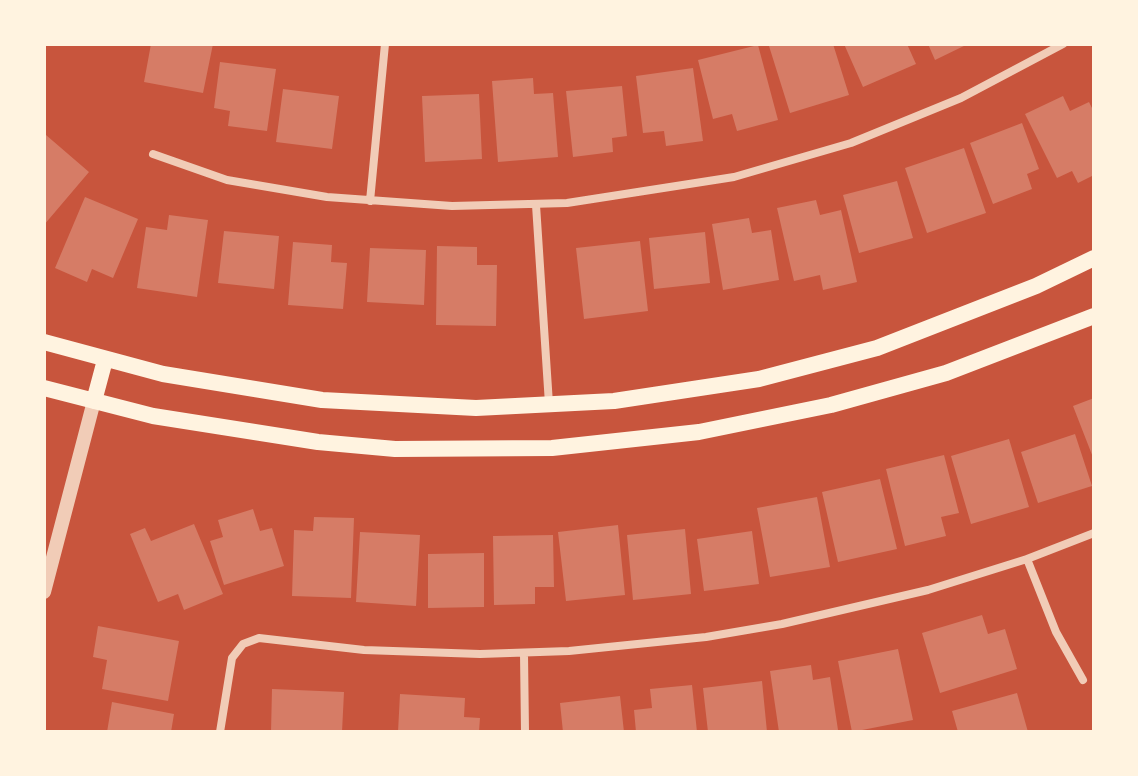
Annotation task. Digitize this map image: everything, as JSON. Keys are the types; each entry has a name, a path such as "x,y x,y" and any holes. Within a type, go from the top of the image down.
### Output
{"main road":[{"path":"44,342 105,360 233,388 322,400 462,408 549,405 693,391 818,364 929,330 1036,286 1094,258"},
{"path":"44,388 224,430 395,449 478,450 618,443 769,419 881,392 1001,355 1094,316"},
{"path":"94,401 105,360"}],"street":[{"path":"370,201 385,44"},
{"path":"153,154 227,180 370,201 452,206 536,205 690,185 813,155 928,113 1063,44"},
{"path":"536,205 549,405"},
{"path":"44,592 94,401"},
{"path":"220,732 232,658 243,644 259,638 364,650 524,654 641,645 782,624 913,594 1027,559 1094,533"},
{"path":"1027,559 1056,632 1083,680"},
{"path":"524,654 525,732"}],"building":[{"path":"151,44 213,44 203,93 144,82"},
{"path":"833,44 849,95 790,113 769,46"},
{"path":"844,44 907,44 916,64 863,87"},
{"path":"928,44 968,44 935,60"},
{"path":"758,45 778,120 737,131 732,114 713,119 698,60"},
{"path":"220,62 276,69 267,131 228,126 230,111 214,108"},
{"path":"693,68 703,141 666,146 664,131 643,133 636,76"},
{"path":"533,78 534,94 553,93 558,157 498,162 492,81"},
{"path":"622,86 627,136 612,138 613,152 573,157 566,91"},
{"path":"283,89 339,96 332,149 276,142"},
{"path":"479,94 482,159 425,162 422,96"},
{"path":"1063,96 1070,111 1089,102 1094,112 1094,175 1078,183 1072,171 1057,178 1025,114"},
{"path":"1022,123 1039,169 1027,174 1032,189 993,204 970,143"},
{"path":"46,135 89,172 44,225 44,137"},
{"path":"964,148 986,213 927,233 905,168"},
{"path":"897,181 913,238 859,253 843,195"},
{"path":"85,197 138,219 113,278 92,269 87,282 55,268"},
{"path":"816,200 820,215 841,210 857,282 823,290 820,275 794,281 777,208"},
{"path":"169,215 208,220 197,297 137,288 146,227 167,230"},
{"path":"749,218 752,233 771,230 779,280 723,290 712,224"},
{"path":"224,231 279,236 274,289 218,283"},
{"path":"705,232 710,283 654,289 649,238"},
{"path":"640,241 648,311 584,319 576,248"},
{"path":"293,242 332,245 331,262 347,263 343,309 288,305"},
{"path":"437,246 477,247 477,265 497,265 496,326 436,325"},
{"path":"370,248 426,250 424,305 367,302"},
{"path":"1094,398 1094,460 1073,406"},
{"path":"1075,434 1092,486 1038,503 1021,452"},
{"path":"1009,439 1029,507 971,524 951,456"},
{"path":"944,455 959,513 941,517 946,536 905,546 886,469"},
{"path":"880,479 897,549 838,562 822,492"},
{"path":"817,497 830,567 770,577 757,508"},
{"path":"253,509 260,531 272,528 284,566 224,585 210,541 223,537 218,520"},
{"path":"314,517 354,518 351,598 292,596 294,530 313,531"},
{"path":"194,524 223,594 184,610 178,594 158,602 130,534 145,528 151,541"},
{"path":"618,525 625,595 566,601 558,532"},
{"path":"685,529 691,594 633,600 627,535"},
{"path":"752,531 759,584 704,591 697,539"},
{"path":"360,532 420,535 416,606 356,602"},
{"path":"553,535 554,587 535,587 535,604 494,605 493,536"},
{"path":"484,553 484,607 428,608 428,554"},
{"path":"982,615 988,634 1005,629 1017,669 940,693 922,633"},
{"path":"98,626 179,641 168,701 102,689 107,660 93,657"},
{"path":"898,649 913,720 852,732 838,661"},
{"path":"811,665 813,680 830,677 838,730 779,732 770,671"},
{"path":"762,681 767,732 708,732 703,688"},
{"path":"692,685 697,732 636,732 634,710 652,708 650,689"},
{"path":"272,689 344,692 342,732 271,732"},
{"path":"1017,693 1028,732 958,732 952,711"},
{"path":"400,694 465,698 464,717 480,718 479,732 398,732"},
{"path":"620,696 624,732 563,732 560,703"},
{"path":"112,702 174,714 171,732 107,732"}]}
